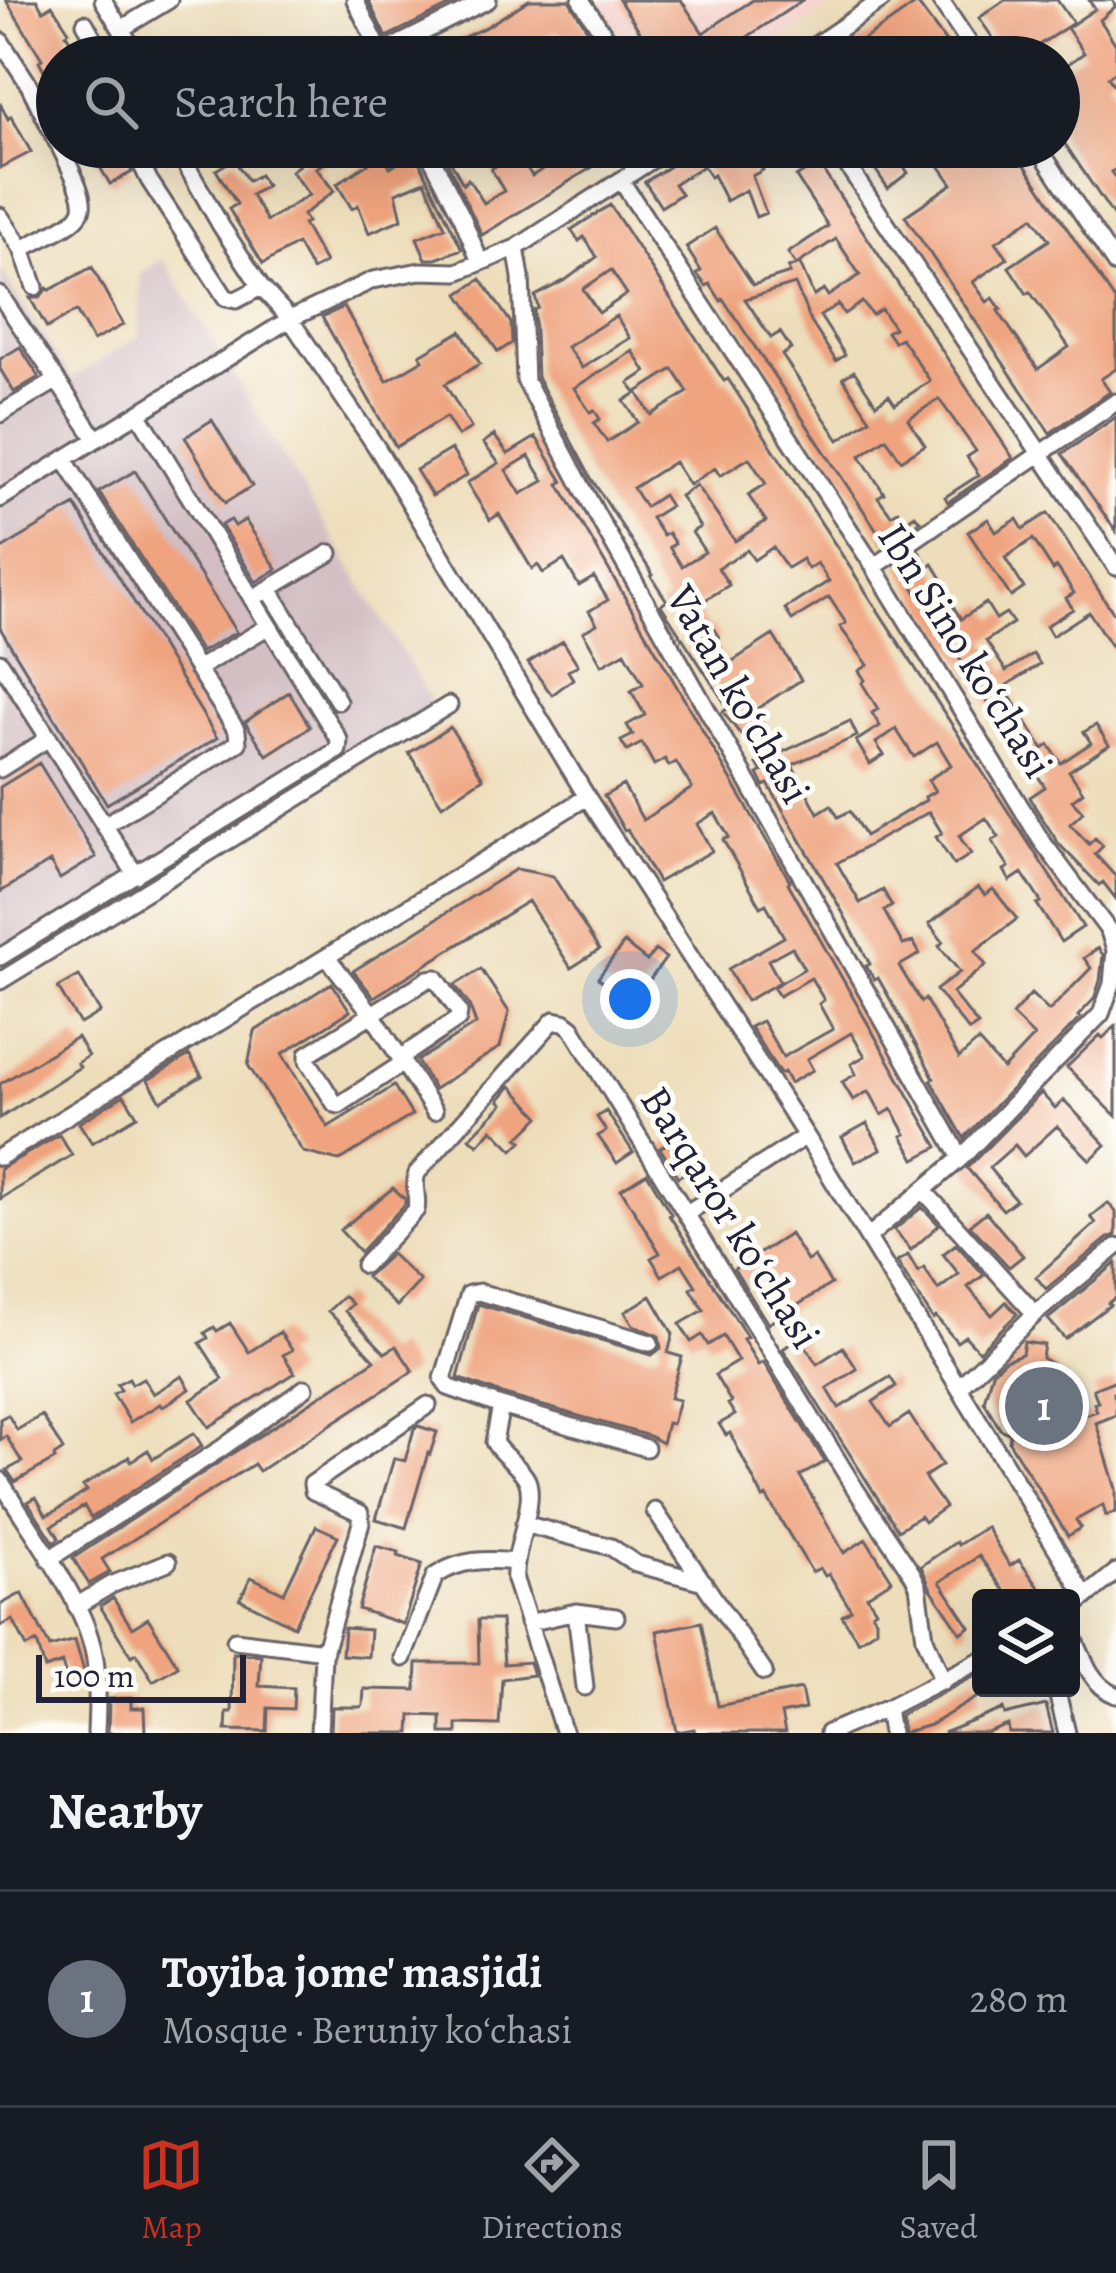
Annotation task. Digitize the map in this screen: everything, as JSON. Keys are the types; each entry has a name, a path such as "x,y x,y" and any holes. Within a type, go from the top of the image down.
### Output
{"street":[{"path":"103,0 125,36"},
{"path":"121,29 169,0"},
{"path":"355,0 370,36"},
{"path":"418,36 488,0"},
{"path":"581,0 605,36"},
{"path":"829,36 882,0"},
{"path":"940,0 964,36"},
{"path":"85,23 92,36"},
{"path":"0,40 36,99"},
{"path":"22,250 79,218 83,195 70,168"},
{"path":"143,168 226,298 236,300 261,287"},
{"path":"188,168 261,287 290,320 377,448 587,797 806,1136 1086,1598"},
{"path":"437,168 480,262"},
{"path":"0,499 290,320 373,280 420,271 457,272 516,248 642,168"},
{"path":"849,168 1116,567"},
{"path":"1052,168 1116,265"},
{"name":"Ibn Sino koʻchasi","path":"622,182 874,567 1041,840 1113,928 1114,986 1101,1014 961,1158 868,1237"},
{"path":"0,216 22,250 35,287"},
{"name":"Vatan koʻchasi","path":"516,248 525,380 598,518 961,1158"},
{"path":"0,295 96,439"},
{"path":"0,413 56,381"},
{"path":"874,567 1116,402"},
{"path":"0,957 338,750 340,740 138,413"},
{"path":"64,459 236,730 238,743 105,826"},
{"path":"253,598 330,553"},
{"path":"269,589 338,701"},
{"path":"197,669 269,626"},
{"path":"0,662 136,874"},
{"path":"0,981 449,705"},
{"path":"0,769 49,738"},
{"path":"0,1157 587,797"},
{"path":"327,957 372,1014 434,1111"},
{"path":"436,978 459,1012 458,1019 339,1105 334,1104 308,1054 372,1014 436,978"},
{"name":"Barqaror koʻchasi","path":"364,1265 416,1210 417,1173 554,1020 564,1022 913,1575 925,1638 943,1681"},
{"path":"687,1213 806,1136"},
{"path":"924,1191 1035,1314"},
{"path":"959,1387 1035,1314 1116,1247"},
{"path":"646,1448 501,1406 448,1387 443,1379 469,1294 479,1292 650,1343"},
{"path":"49,1559 222,1448 305,1388"},
{"path":"319,1733 325,1651 361,1523 360,1514 313,1491 312,1484 428,1405"},
{"path":"501,1406 494,1442 529,1485 515,1580 564,1733"},
{"path":"0,1480 91,1639 97,1675 96,1733"},
{"path":"655,1511 764,1672"},
{"path":"524,1524 611,1546 636,1564 704,1582"},
{"path":"403,1658 435,1576 470,1560 515,1562"},
{"path":"76,1606 111,1585 167,1562"},
{"path":"1080,1602 1116,1572"},
{"path":"529,1623 576,1612 616,1617"},
{"path":"576,1612 585,1688"},
{"path":"235,1640 325,1651"},
{"path":"1080,1651 1103,1689 1116,1695"},
{"path":"828,1733 972,1665"},
{"path":"1059,1697 1066,1733"},
{"path":"887,1708 891,1733"}],"shaded area":[{"path":"596,0 842,0 787,36 621,36"},
{"path":"163,259 440,715 0,978 0,268 71,379 139,337 141,273"}],"building":[{"path":"6,0 37,0 43,11 52,5 69,31 67,36 36,36 36,49"},
{"path":"368,0 461,0 388,36"},
{"path":"529,0 569,0 591,36 560,36 558,31 545,36 466,36"},
{"path":"619,0 681,0 703,33 753,0 803,0 749,36 643,36"},
{"path":"1005,0 1057,0 1073,23 1053,36 991,36 979,18"},
{"path":"1089,0 1112,0 1116,6 1100,20 1116,45 1116,71 1108,77 1116,89 1116,169 1111,172 1116,179 1116,220 1080,166 1080,56 1084,53 1080,36 1072,36 1067,28 1095,9"},
{"path":"917,3 941,36 869,36"},
{"path":"0,103 31,152 0,168"},
{"path":"100,168 130,168 132,172 110,184"},
{"path":"240,168 248,181 259,175 266,186 251,195 267,221 309,195 291,171 316,168 334,191 303,215 307,222 303,224 325,263 312,270 297,244 263,264 229,209 237,204 216,170"},
{"path":"362,168 423,168 462,249 426,259 417,238 445,227 425,181 396,193 402,219 369,233 358,205 352,209 337,184"},
{"path":"450,168 463,184 468,179 484,203 504,191 493,168 527,168 532,176 544,168 591,168 482,235"},
{"path":"667,168 700,168 674,184 681,194 661,207 645,182"},
{"path":"704,168 762,168 752,176 766,213 756,217 746,190 726,201 713,175"},
{"path":"810,168 821,168 1013,458 948,502 945,497 979,475 967,457 976,451 939,399 908,419 925,445 901,460 886,438 860,456 884,493 878,497 891,515 898,511 905,522 915,515 920,521 886,544 723,299 697,274 701,271 686,247 715,228 753,285 790,273 788,268 800,264 814,296 824,290 828,296 860,275 836,239 796,265 788,253 828,226 796,177","holes":["795,284 811,322 836,361 845,355 820,316 838,304 844,314 862,302 872,315 881,309 894,328 887,332 894,342 901,338 930,381 895,404 889,395 876,404 854,371 843,378 870,419 839,440 782,355 791,349 780,332 771,338 745,299"]},
{"path":"874,168 905,168 908,173 888,188"},
{"path":"941,168 1027,168 1116,302 1116,369 1101,379 1110,392 1050,433 905,216 952,184","holes":["1033,217 1049,240 1009,267 1069,347 1038,369 993,298 987,302 973,282 1008,258 996,242"]},
{"path":"610,205 1083,927 1061,942 1022,873 1010,881 1004,870 1009,867 992,841 999,837 986,818 959,836 971,854 954,865 936,837 942,833 929,812 837,863 860,903 883,890 892,906 884,911 903,945 913,942 920,954 899,966 921,1002 925,999 959,1058 978,1041 1003,1069 1034,1036 1012,1015 1031,994 1049,1011 1091,968 1084,958 1098,948 1103,955 1094,999 1080,1018 964,1138 905,1025 866,966 870,964 843,913 768,784 764,786 757,764 850,721 857,736 792,765 818,813 831,805 838,817 850,811 865,836 926,800 935,791 928,780 951,765 937,742 914,757 896,729 876,743 884,755 870,764 856,741 880,726 872,713 878,709 859,671 868,665 840,627 846,623 829,597 792,620 785,609 829,581 817,563 808,569 802,559 787,568 773,547 754,560 747,550 718,568 729,585 694,607 719,637 713,641 728,664 773,635 801,680 755,710 762,721 741,735 723,712 728,708 661,605 667,601 653,575 591,478 537,377 535,296 597,257 584,237 579,241 571,230","holes":["611,270 627,294 599,313 583,289","616,316 630,338 582,368 567,347","633,351 646,372 629,383 636,393 624,401 638,422 607,442 594,423 600,419 594,410 590,412 574,388","673,369 688,392 651,415 637,392","749,458 766,484 748,495 766,521 735,541 696,485 680,496 700,527 692,532 705,552 682,566 669,547 675,544 668,533 663,536 651,518 670,506 663,495 645,507 633,488 674,462 689,485 715,468 720,476"]},
{"path":"92,267 123,325 93,341 76,311 47,328 30,298 40,298 47,288"},
{"path":"481,279 511,323 512,343 498,352 459,294"},
{"path":"344,307 387,381 461,331 480,364 445,384 471,428 458,436 446,417 396,447 322,317"},
{"path":"20,347 39,377 14,392 0,369 0,359"},
{"path":"1116,417 1116,531 1062,454"},
{"path":"212,420 252,486 225,503 185,437"},
{"path":"494,435 508,454 536,437 938,1147 915,1159 892,1109 882,1115 869,1091 853,1100 842,1082 856,1074 851,1064 865,1056 851,1033 807,1059 813,1070 790,1083 784,1072 780,1074 750,1027 762,1021 783,1057 833,1029 819,1004 824,1000 811,978 779,996 773,987 804,969 792,947 768,960 780,982 746,1001 728,969 784,937 723,840 729,837 715,813 697,824 712,851 658,882 624,830 604,796 623,785 643,820 692,788 676,762 669,766 665,759 654,765 642,743 627,751 621,741 633,735 627,725 645,715 631,691 643,684 625,652 602,665 583,632 597,624 589,611 608,600 594,577 579,586 564,560 543,573 538,565 532,569 499,514 490,520 467,483 499,463 483,443","holes":["529,456 544,481 521,494 506,470"]},
{"path":"451,449 467,475 432,496 416,470"},
{"path":"135,471 236,632 201,652 99,492"},
{"path":"75,505 217,738 107,804 0,628 0,550"},
{"path":"1048,513 1116,617 1116,654 1089,612 1052,636 1046,626 1073,609 1066,598 1074,593 1033,539 1005,558 1024,588 1011,597 968,532 988,519 996,532 1017,519 1023,529"},
{"path":"231,520 235,526 245,520 277,569 256,582 221,525"},
{"path":"919,551 929,567 933,564 961,619 986,603 996,619 1006,613 1013,623 986,641 1006,671 1033,654 1040,664 1004,687 1043,749 1049,745 1061,763 1091,743 1084,732 1096,725 1109,745 1069,771 1083,792 1072,800 1083,812 1070,824 1089,844 1095,838 1103,846 1095,854 1116,877 1116,899 1059,844 1035,807 1030,797 1045,787 899,565"},
{"path":"563,641 578,665 568,671 573,679 552,695 528,663"},
{"path":"289,692 310,727 267,755 245,722"},
{"path":"450,727 483,778 442,805 409,753"},
{"path":"39,763 96,857 60,879 50,862 0,892 0,787"},
{"path":"516,869 553,876 599,950 571,968 528,901 374,997 353,971"},
{"path":"978,887 985,895 993,889 1017,919 975,951 986,965 952,993 978,1025 969,1031 936,990 960,972 929,924"},
{"path":"624,943 647,961 655,950 666,958 632,1004 598,978"},
{"path":"481,969 509,1012 500,1047 434,1089 417,1061 476,1024 455,985"},
{"path":"79,976 100,1012 80,1024 58,988"},
{"path":"332,983 350,1011 282,1054 328,1127 394,1086 412,1115 339,1161 303,1152 248,1065 255,1031"},
{"path":"1116,1026 1116,1116 1067,1067"},
{"path":"77,1037 88,1056 77,1063 80,1067 0,1118 0,1084"},
{"path":"189,1055 202,1076 161,1101 148,1080"},
{"path":"511,1086 540,1117 518,1138 522,1141 513,1150 492,1129 478,1145 470,1138 503,1104 499,1100"},
{"path":"1041,1093 1055,1108 1064,1100 1106,1145 1090,1160 1057,1126 1024,1156 1015,1145 989,1168 1016,1200 1003,1210 967,1168"},
{"path":"124,1095 137,1116 92,1143 79,1123"},
{"path":"606,1111 633,1152 617,1163 598,1136 606,1131 597,1117"},
{"path":"867,1123 881,1149 855,1162 842,1137"},
{"path":"59,1135 72,1155 0,1199 0,1169"},
{"path":"678,1137 696,1166 678,1177 660,1148"},
{"path":"647,1173 747,1337 743,1339 758,1365 763,1362 825,1462 800,1476 844,1553 866,1539 892,1580 867,1596 876,1610 872,1613 876,1629 858,1641 842,1616 851,1610 829,1574 825,1576 820,1568 812,1572 766,1496 763,1498 730,1433 726,1435 719,1424 735,1415 715,1375 738,1361 723,1336 708,1345 702,1335 691,1342 680,1324 704,1310 691,1289 696,1286 682,1264 662,1276 651,1258 660,1253 621,1189"},
{"path":"393,1188 405,1204 360,1252 340,1230"},
{"path":"1108,1203 1116,1212 1116,1235 1046,1289 1036,1277 1096,1223 1091,1217"},
{"path":"922,1207 939,1225 911,1250 894,1230"},
{"path":"986,1212 1023,1256 1009,1267 970,1225"},
{"path":"790,1234 807,1261 814,1257 831,1284 768,1324 734,1269"},
{"path":"956,1244 984,1275 968,1287 983,1305 992,1315 1006,1302 1017,1314 979,1351 965,1336 957,1342 933,1319 897,1262 908,1255 918,1272 924,1268 938,1290 959,1274 943,1254"},
{"path":"391,1254 420,1281 397,1306 366,1277"},
{"path":"1116,1263 1116,1297 1065,1339 1048,1319"},
{"path":"344,1296 352,1304 345,1311 385,1353 396,1346 413,1371 259,1471 254,1464 102,1559 110,1572 89,1584 73,1558 375,1360 328,1311"},
{"path":"651,1296 673,1334 668,1353 682,1357 670,1398 679,1400 662,1443 458,1378 478,1304 652,1355 661,1348 659,1336 633,1325 625,1312"},
{"path":"230,1323 249,1352 280,1332 292,1350 283,1355 295,1373 209,1427 191,1400 223,1379 200,1343 214,1327 217,1331"},
{"path":"800,1337 817,1364 843,1347 857,1369 827,1388 839,1408 890,1377 896,1386 873,1402 890,1427 909,1414 942,1465 924,1477 945,1507 924,1522 920,1516 898,1530 783,1349"},
{"path":"1024,1342 1044,1345 1042,1358 1065,1383 1061,1423 1097,1411 1093,1389 1116,1380 1116,1415 1096,1423 1116,1489 1116,1512 1106,1516 1103,1505 1076,1520 1081,1528 1068,1536 1009,1442 1010,1434 1000,1429 984,1401 992,1372 1005,1360 1022,1354"},
{"path":"182,1376 190,1389 130,1422 113,1394 121,1390 117,1384 129,1378 132,1384 143,1378 153,1394"},
{"path":"8,1415 17,1430 42,1415 63,1450 15,1482 7,1470 22,1462 6,1436 0,1440 0,1419"},
{"path":"418,1426 437,1432 406,1528 376,1519 394,1458 405,1461"},
{"path":"194,1433 202,1446 91,1518 84,1506 52,1526 59,1538 54,1542 28,1502 36,1497 46,1515 54,1512 87,1491 83,1486 129,1457 131,1461 148,1450 153,1459"},
{"path":"316,1526 338,1536 294,1626 240,1599 251,1577 284,1593"},
{"path":"986,1527 1010,1566 1019,1560 1040,1589 1003,1589 979,1556 940,1582 970,1627 961,1633 921,1566"},
{"path":"376,1546 422,1564 403,1624 358,1609"},
{"path":"22,1593 50,1647 75,1640 85,1675 67,1681 62,1663 45,1669 37,1642 27,1647 13,1620 0,1626 0,1605"},
{"path":"113,1598 132,1628 148,1618 178,1666 153,1681 100,1606"},
{"path":"478,1620 501,1620 504,1664 529,1662 533,1675 502,1679 499,1725 457,1724 457,1733 441,1733 441,1716 411,1715 410,1733 331,1733 332,1707 360,1707 364,1689 416,1690 417,1663 479,1663"},
{"path":"701,1622 718,1706 801,1689 805,1709 781,1714 785,1733 677,1732 657,1631"},
{"path":"344,1628 370,1630 368,1657 342,1655"},
{"path":"233,1653 261,1655 259,1686 294,1688 293,1709 268,1708 267,1731 226,1730 227,1712 232,1712"},
{"path":"972,1678 972,1697 978,1697 930,1725 903,1733 900,1715"},
{"path":"131,1698 131,1708 144,1708 145,1733 108,1733 109,1699"},
{"path":"1046,1705 1053,1733 1009,1733 1008,1725 987,1733 943,1733 1003,1709 1005,1715"}],"place":[{"name":"Toyiba jome' masjidi","path":"1044,1406"}]}
